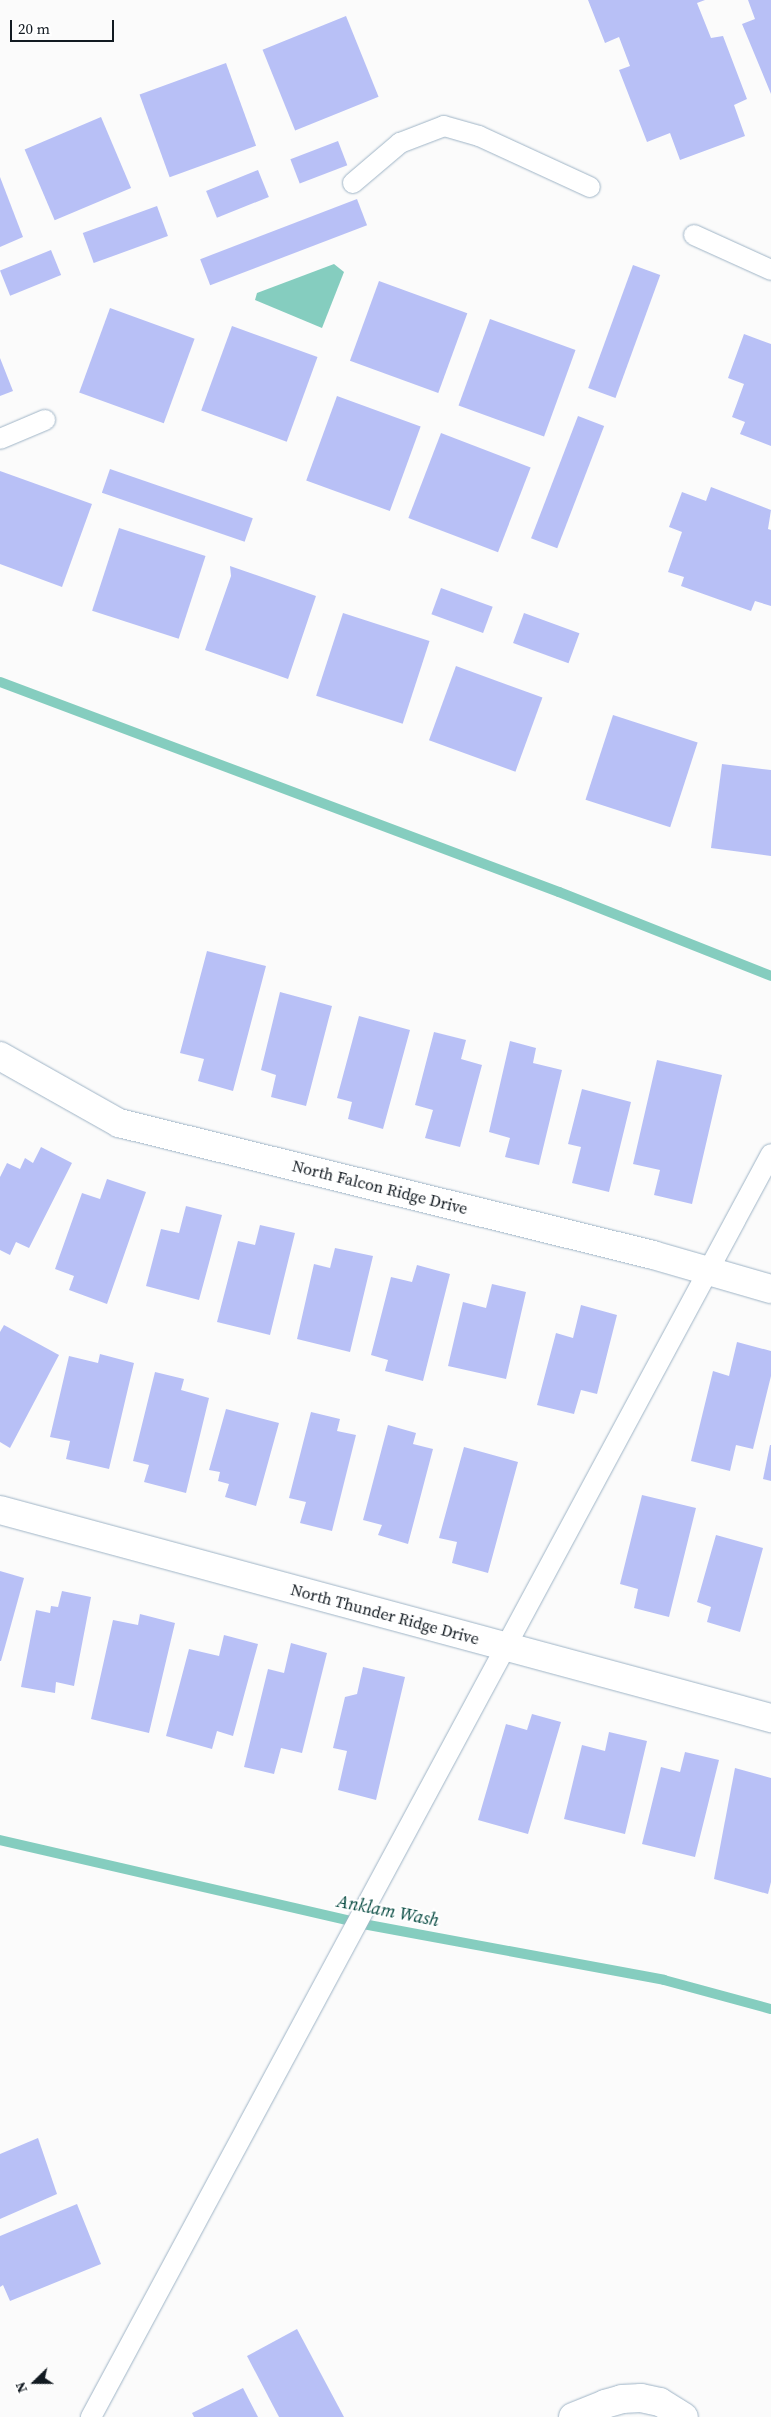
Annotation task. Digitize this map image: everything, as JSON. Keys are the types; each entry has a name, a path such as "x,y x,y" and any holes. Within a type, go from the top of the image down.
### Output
{"street":[{"name":"North Falcon Ridge Drive","path":"0,1056 120,1123 653,1255 771,1289"},
{"name":"North Thunder Ridge Drive","path":"0,1510 771,1718"},
{"path":"573,2417 622,2399 641,2398 660,2402 684,2417"}],"lane":[{"path":"353,183 400,143 444,126 480,136 590,187"},
{"path":"694,235 771,270"},
{"path":"0,439 45,420"},
{"path":"91,2417 771,1154"}],"shaded area":[{"path":"334,264 344,272 322,328 255,300 257,293"}],"building":[{"path":"588,0 705,0 697,3 711,38 723,36 747,99 734,105 745,136 680,160 670,133 647,142 619,70 630,66 619,37 605,43"},
{"path":"748,0 771,0 771,94 742,24 755,19"},
{"path":"346,16 379,97 295,130 263,50"},
{"path":"226,63 256,146 170,177 140,94"},
{"path":"101,117 131,188 55,220 25,149"},
{"path":"338,141 347,165 300,184 290,159"},
{"path":"258,170 269,197 217,218 206,191"},
{"path":"0,177 23,237 0,247"},
{"path":"357,199 367,225 210,285 200,259"},
{"path":"157,206 168,236 94,263 83,233"},
{"path":"51,250 61,275 10,296 0,271"},
{"path":"633,265 660,275 615,398 588,388"},
{"path":"379,281 467,313 438,393 350,361"},
{"path":"110,308 195,339 164,423 79,393"},
{"path":"490,319 576,350 544,437 459,405"},
{"path":"232,326 318,357 287,442 201,411"},
{"path":"744,334 771,344 771,446 740,434 745,422 732,417 744,384 728,378"},
{"path":"0,358 13,391 0,396"},
{"path":"337,396 421,426 390,511 306,481"},
{"path":"578,416 604,426 557,548 531,538"},
{"path":"441,433 531,467 498,552 408,518"},
{"path":"110,469 253,518 245,542 102,493"},
{"path":"0,471 92,504 62,587 0,564"},
{"path":"711,487 771,510 768,529 771,530 771,606 755,601 751,611 681,586 684,577 668,572 682,532 669,527 682,492 706,501"},
{"path":"119,528 206,556 179,639 92,611"},
{"path":"230,566 316,596 288,679 205,650 231,576"},
{"path":"441,588 493,607 483,633 431,614"},
{"path":"343,613 430,641 403,724 316,696"},
{"path":"524,613 579,633 568,663 513,643"},
{"path":"456,666 542,697 515,772 429,740"},
{"path":"613,715 698,743 670,827 585,800"},
{"path":"722,764 771,770 771,856 711,848"},
{"path":"207,951 266,966 233,1091 198,1081 204,1059 180,1053"},
{"path":"280,992 332,1006 306,1106 271,1097 276,1075 261,1070"},
{"path":"359,1016 410,1030 383,1129 348,1119 352,1102 337,1098"},
{"path":"434,1032 466,1040 461,1059 482,1065 460,1147 425,1138 433,1110 415,1105"},
{"path":"510,1041 536,1048 533,1063 562,1070 539,1165 505,1157 510,1138 489,1132"},
{"path":"657,1060 722,1075 692,1204 654,1195 660,1170 633,1164"},
{"path":"582,1089 631,1102 609,1192 572,1183 581,1147 568,1144"},
{"path":"41,1147 72,1163 29,1248 16,1242 10,1255 0,1250 0,1177 7,1163 20,1169 25,1158 33,1163"},
{"path":"107,1179 146,1192 107,1304 69,1290 74,1276 55,1269 82,1193 100,1199"},
{"path":"186,1206 222,1215 199,1300 146,1286 161,1229 179,1233"},
{"path":"260,1225 295,1233 270,1335 217,1322 238,1241 255,1245"},
{"path":"335,1248 373,1256 350,1352 297,1339 314,1264 330,1268"},
{"path":"417,1265 450,1274 423,1381 385,1371 388,1360 371,1355 391,1277 412,1282"},
{"path":"492,1284 526,1292 506,1379 448,1366 463,1302 486,1308"},
{"path":"581,1305 617,1315 597,1394 581,1390 574,1414 537,1405 556,1333 573,1338"},
{"path":"4,1325 59,1355 10,1448 0,1442 0,1332"},
{"path":"737,1342 771,1351 771,1376 753,1449 736,1445 730,1471 691,1461 713,1371 729,1376"},
{"path":"100,1354 134,1363 109,1469 66,1459 70,1441 50,1437 69,1356 98,1363"},
{"path":"155,1372 184,1379 181,1390 209,1398 186,1493 144,1482 149,1465 133,1461"},
{"path":"226,1409 279,1423 256,1506 225,1497 229,1484 218,1481 220,1472 209,1470"},
{"path":"311,1412 340,1419 337,1431 356,1435 332,1531 300,1523 306,1502 289,1498"},
{"path":"388,1425 416,1433 413,1444 433,1449 408,1544 378,1535 382,1525 363,1520"},
{"path":"771,1445 771,1481 763,1479"},
{"path":"464,1447 518,1462 488,1573 452,1563 457,1542 439,1538"},
{"path":"642,1495 696,1508 669,1617 634,1608 638,1589 620,1584"},
{"path":"716,1535 763,1548 740,1632 707,1622 711,1607 697,1602"},
{"path":"0,1571 24,1578 1,1661 0,1661"},
{"path":"62,1591 91,1597 74,1686 56,1682 55,1693 21,1687 36,1610 50,1613 51,1606 58,1607"},
{"path":"140,1614 175,1623 149,1733 91,1719 113,1620 138,1625"},
{"path":"224,1635 258,1644 233,1736 217,1731 212,1749 166,1736 189,1649 219,1656"},
{"path":"291,1643 327,1653 302,1753 281,1748 274,1774 244,1767 268,1669 284,1673"},
{"path":"363,1667 405,1677 376,1800 338,1790 347,1751 333,1748 345,1697 357,1694"},
{"path":"532,1714 561,1722 528,1834 478,1820 506,1724 527,1730"},
{"path":"609,1732 647,1741 625,1834 564,1819 582,1745 605,1751"},
{"path":"685,1752 719,1760 695,1857 642,1844 661,1767 680,1772"},
{"path":"735,1768 771,1778 771,1882 768,1894 714,1879"},
{"path":"38,2138 57,2194 0,2219 0,2154"},
{"path":"77,2204 101,2264 10,2301 3,2285 0,2287 0,2236"},
{"path":"297,2329 344,2417 279,2417 247,2356"},
{"path":"243,2388 258,2417 194,2417 192,2413"}],"waterway":[{"path":"0,682 559,892 771,976"},
{"name":"Anklam Wash","path":"0,1840 363,1924 664,1980 771,2009"}]}
